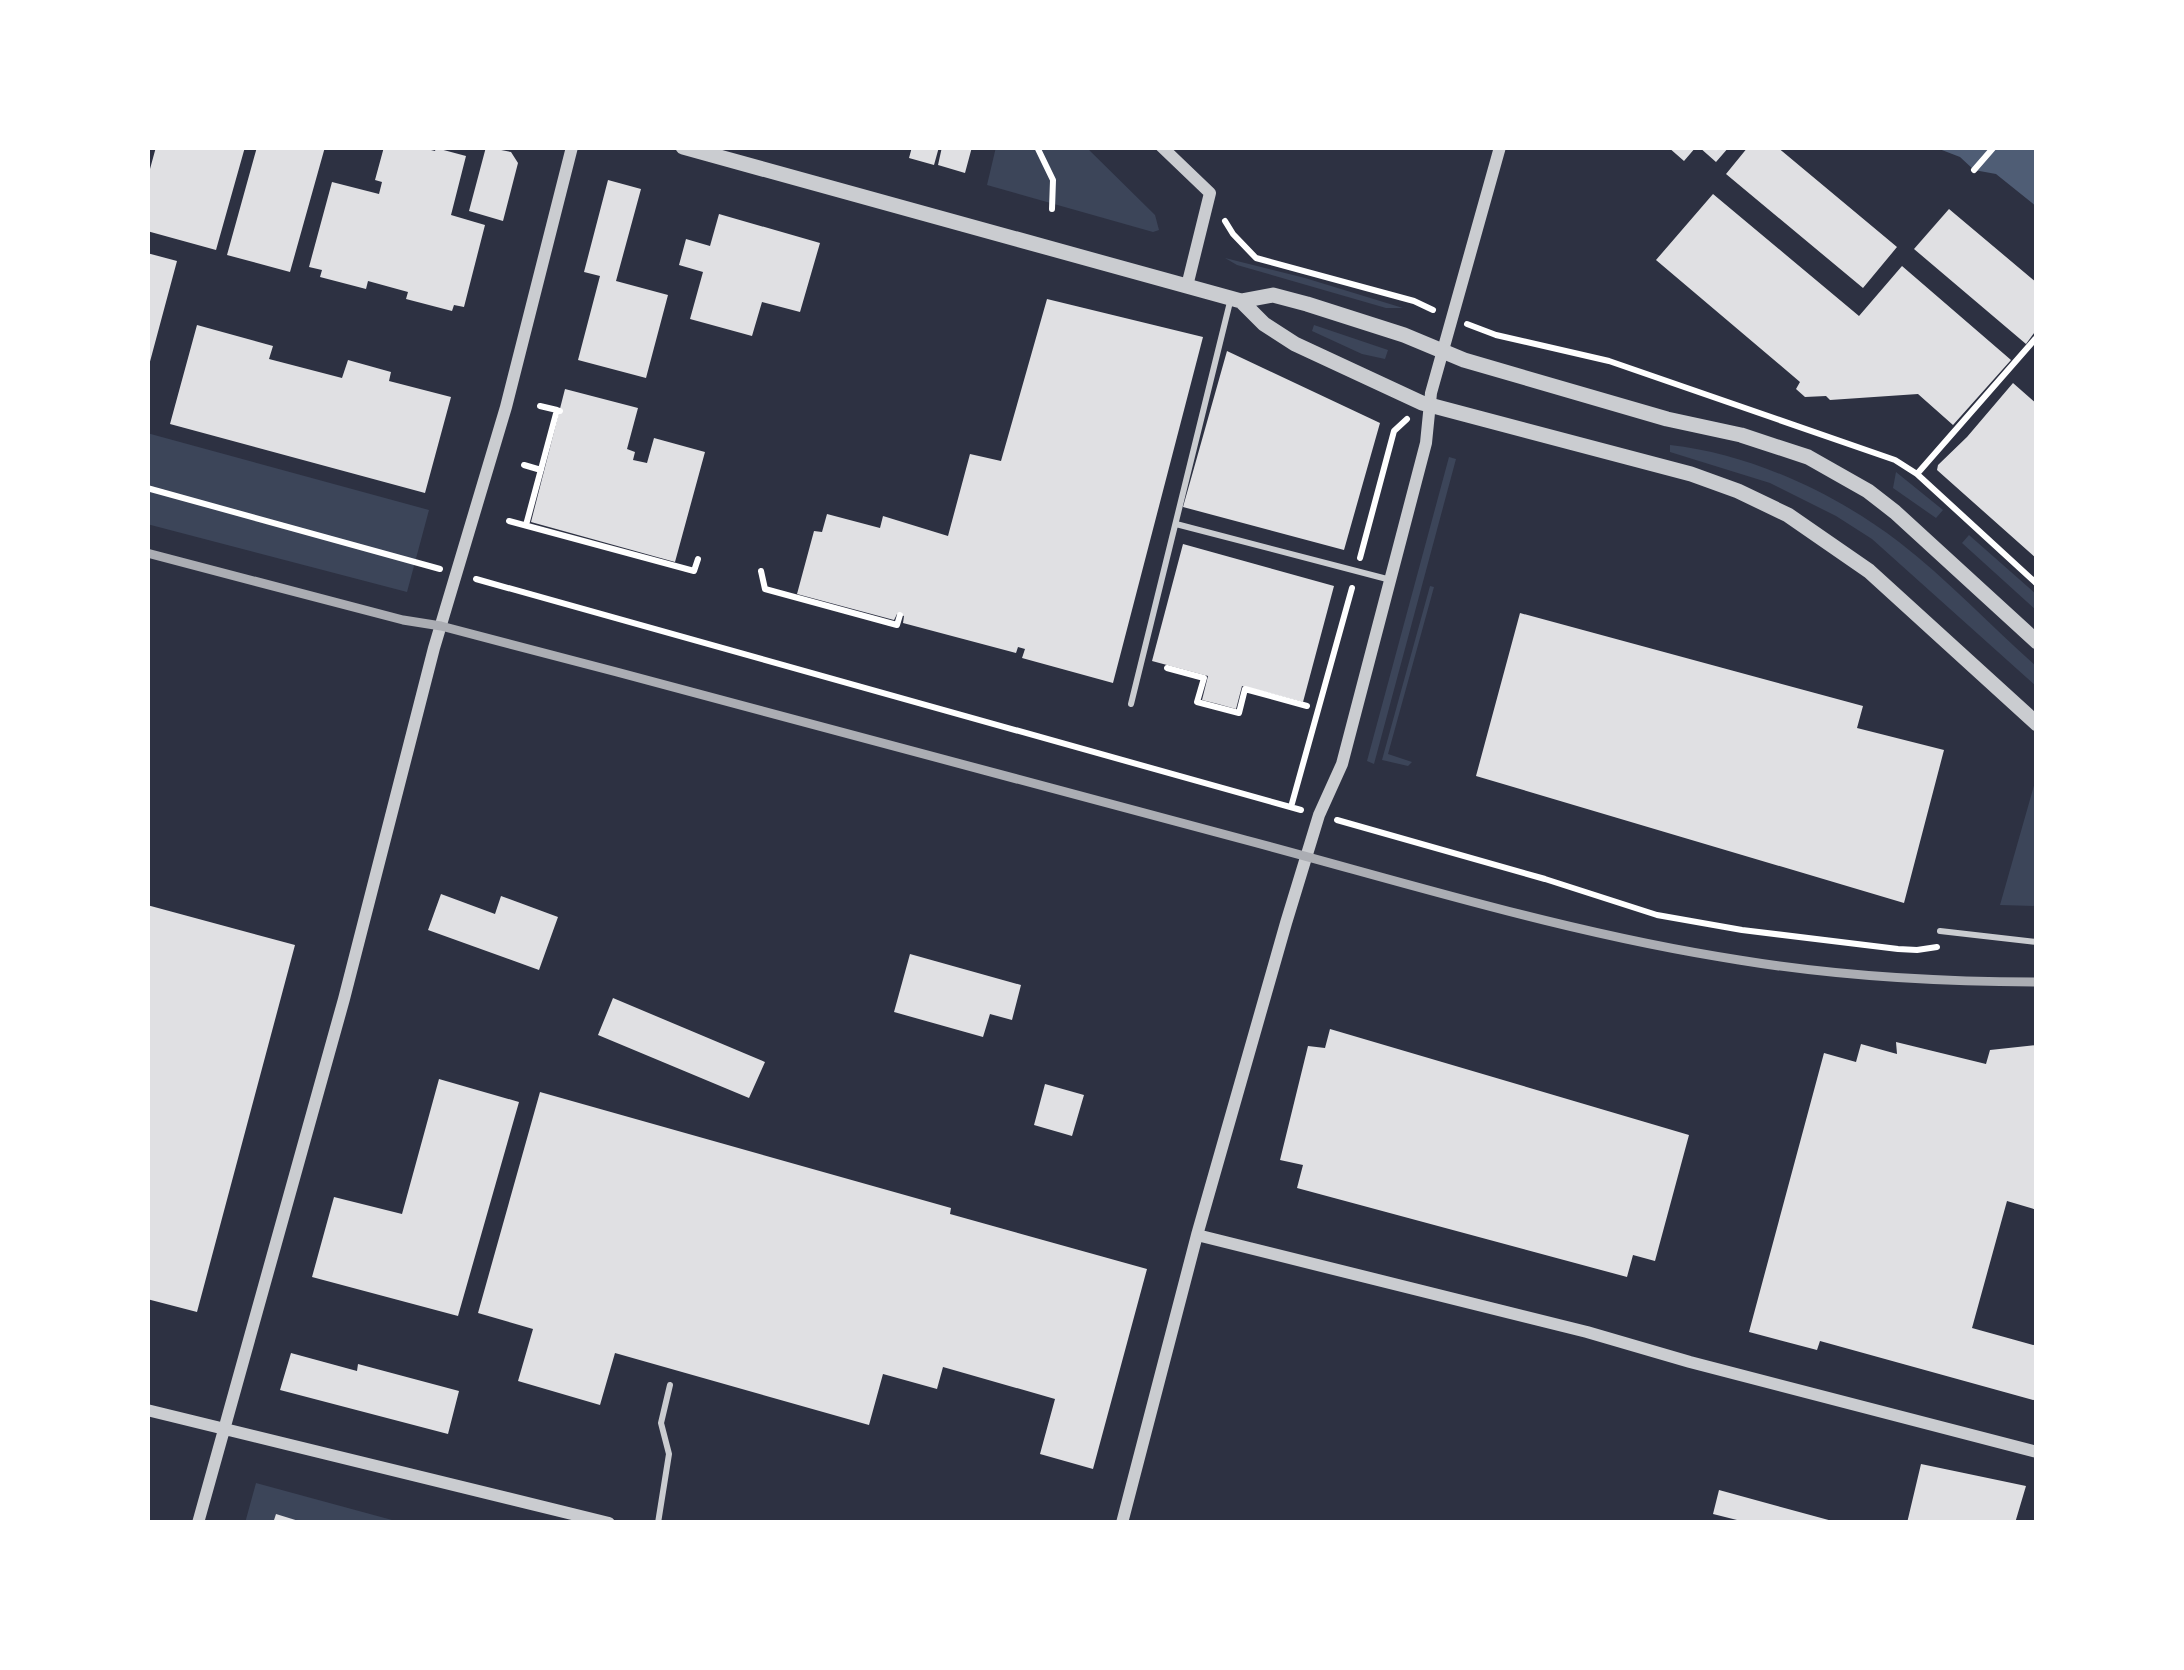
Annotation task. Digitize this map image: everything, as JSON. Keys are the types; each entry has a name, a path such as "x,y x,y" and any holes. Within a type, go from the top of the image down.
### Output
{"street":[{"path":"198,1523 344,999 434,648 506,406 572,147"},
{"path":"683,147 1236,300 1273,295 1442,351 1808,457 1868,490 2037,642"},
{"path":"1162,147 1210,193 1187,286"},
{"path":"1122,1523 1196,1235 1286,923 1319,815 1342,764 1426,443 1442,351 1500,147"},
{"path":"1236,300 1295,344 1430,405 1691,474 1788,515 1852,558 2037,724"},
{"path":"1196,1235 1588,1332 2037,1452"},
{"path":"147,1410 609,1523"}],"lane":[{"path":"1131,704 1236,300"},
{"path":"1176,524 1390,580"},
{"path":"1940,931 2037,942"},
{"path":"658,1523 669,1454 661,1424 670,1385"}],"path":[{"path":"1040,147 1053,179 1052,209"},
{"path":"1974,170 1994,147"},
{"path":"1210,193 1233,234 1256,258 1420,304"},
{"path":"1479,329 1496,335 1484,338"},
{"path":"1917,474 2037,338"},
{"path":"526,525 558,411 540,406"},
{"path":"1291,807 1394,431 1405,420"},
{"path":"524,465 542,470"},
{"path":"147,488 414,561"},
{"path":"509,520 694,571 698,559"},
{"path":"760,571 765,590 897,625 900,615"},
{"path":"493,584 1306,811"},
{"path":"1166,668 1204,678 1197,702 1239,713 1245,689 1307,706"},
{"path":"1340,820 1693,922 1917,950 1973,934"}],"shaded area":[{"path":"996,147 1086,147 1155,215 1159,230 987,185"},
{"path":"1934,147 2037,147 2037,207 1996,174 1974,170 1960,157"},
{"path":"1225,258 1305,278 1403,308 1386,308"},
{"path":"1314,325 1388,350 1385,359 1312,331"},
{"path":"147,433 429,510 407,592 147,524"},
{"path":"1670,445 1761,467 1820,492 1874,524 1935,572 2037,667 2037,687 1872,539 1770,483 1670,452"},
{"path":"1449,457 1456,459 1374,764 1367,761"},
{"path":"1896,472 1943,510 1936,518 1893,488"},
{"path":"1969,535 2037,595 2037,611 1962,543"},
{"path":"1430,586 1434,587 1388,754 1412,762 1408,766 1382,760"},
{"path":"2035,782 2037,906 2000,905"},
{"path":"256,1483 392,1520 306,1523 276,1515 273,1523 245,1523"}],"building":[{"path":"156,147 245,147 216,250 147,231 147,180"},
{"path":"257,147 325,147 290,272 227,255"},
{"path":"384,147 436,148 466,156 451,215 485,225 464,307 454,305 452,311 406,299 408,292 368,281 366,289 320,277 322,270 309,267 332,182 379,194 382,182 375,180"},
{"path":"486,147 511,152 518,163 503,221 469,211"},
{"path":"912,147 939,147 934,165 909,158"},
{"path":"942,147 972,147 965,173 938,165"},
{"path":"1668,147 1696,147 1684,161"},
{"path":"1699,147 1729,147 1716,162"},
{"path":"1748,147 1777,147 1897,247 1863,288 1726,174"},
{"path":"608,180 641,189 616,281 668,295 646,378 578,360 600,276 584,272"},
{"path":"1713,194 1859,316 1902,266 2011,360 1953,425 1918,394 1830,400 1805,397 1796,389 1800,382 1656,260"},
{"path":"1949,209 2037,283 2037,329 2026,344 1914,249"},
{"path":"719,214 820,243 800,312 762,302 752,336 690,319 703,272 679,265 686,239 710,246"},
{"path":"147,253 177,261 148,369 147,369"},
{"path":"1047,299 1203,337 1113,683 1022,658 1025,649 1018,647 1016,653 903,623 904,616 897,614 894,620 797,594 814,531 822,532 827,514 880,528 883,516 948,536 970,454 1001,461"},
{"path":"197,325 273,346 269,359 342,378 348,360 391,372 389,381 451,397 425,493 170,424"},
{"path":"1227,351 1380,423 1344,550 1183,507"},
{"path":"2013,383 2037,404 2037,559 1937,470"},
{"path":"565,389 638,408 627,449 635,452 633,460 647,463 654,438 705,452 675,562 531,522"},
{"path":"1183,544 1334,586 1303,702 1242,686 1236,709 1202,700 1208,676 1152,661"},
{"path":"1520,613 1863,706 1857,728 1944,750 1904,903 1476,776"},
{"path":"441,894 495,914 501,896 558,917 539,970 428,930"},
{"path":"147,905 295,945 197,1312 147,1299"},
{"path":"910,954 1021,985 1012,1020 990,1014 983,1037 894,1012"},
{"path":"613,998 765,1062 749,1098 598,1035"},
{"path":"1330,1029 1689,1135 1655,1261 1633,1255 1627,1277 1297,1188 1303,1165 1280,1160 1308,1046 1325,1048"},
{"path":"1896,1042 1986,1064 1990,1050 2037,1045 2037,1210 2007,1201 1972,1328 2037,1346 2037,1401 1820,1341 1817,1350 1749,1332 1824,1053 1856,1062 1861,1044 1897,1054"},
{"path":"439,1079 519,1102 458,1316 312,1277 334,1197 402,1214"},
{"path":"1045,1084 1084,1095 1072,1136 1034,1125"},
{"path":"540,1092 951,1208 950,1214 1147,1269 1093,1469 1040,1454 1055,1399 943,1367 937,1389 883,1374 869,1425 615,1353 600,1405 518,1381 533,1329 478,1313"},
{"path":"291,1353 357,1371 358,1364 459,1391 448,1434 280,1390"},
{"path":"1921,1464 2026,1486 2015,1523 1907,1523"},
{"path":"1719,1490 1836,1523 1749,1523 1713,1514"},
{"path":"276,1514 302,1522 273,1523"}],"railway":[{"path":"147,553 541,652 1612,936 1813,970 2037,982"}]}
